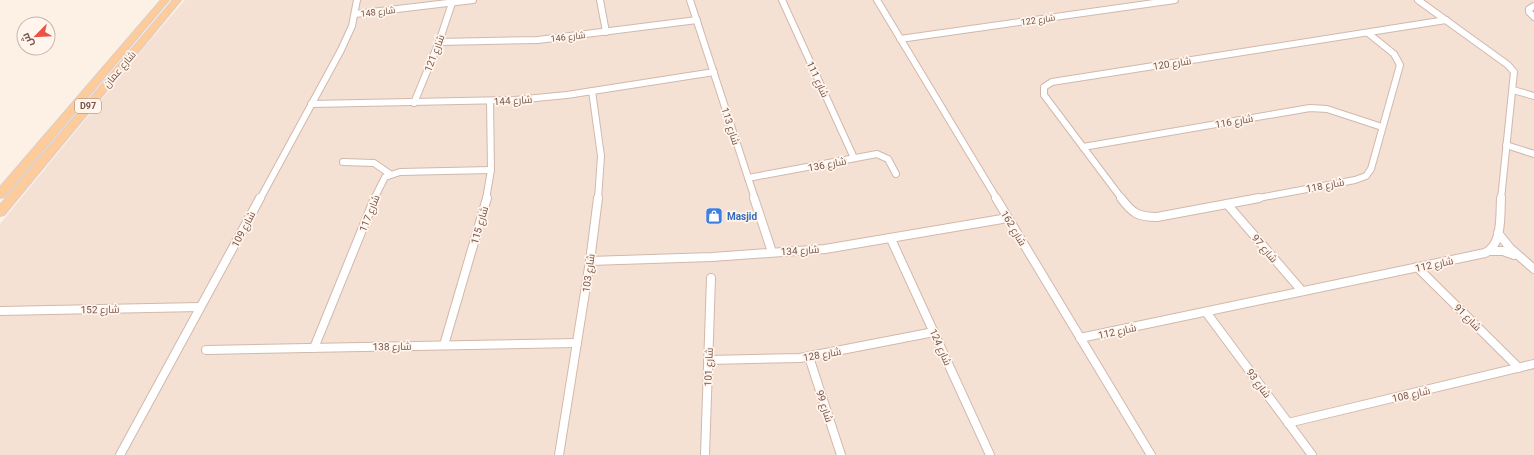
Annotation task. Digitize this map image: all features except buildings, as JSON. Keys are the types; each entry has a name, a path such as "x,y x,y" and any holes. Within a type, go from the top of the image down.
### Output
{"main road":[{"name":"شارع عمان","path":"0,194 165,0"},
{"name":"شارع عمان","path":"0,212 177,0"}],"street":[{"name":"شارع 109","path":"120,455 344,44 355,14 357,0"},
{"name":"شارع 148","path":"355,14 473,0"},
{"path":"600,0 606,32"},
{"name":"شارع 113","path":"690,0 772,252"},
{"name":"شارع 111","path":"782,0 854,158"},
{"name":"شارع 162","path":"877,0 1151,455"},
{"name":"شارع 122","path":"900,39 1175,0"},
{"path":"1418,0 1511,68 1515,76 1506,145 1498,233 1496,246 1491,251"},
{"name":"شارع 121","path":"414,103 439,42 452,3"},
{"path":"1534,6 1529,9 1529,12 1534,17"},
{"name":"شارع 146","path":"439,42 521,41 697,20"},
{"name":"شارع 120","path":"1127,206 1044,95 1044,87 1048,84 1446,20"},
{"name":"شارع 118","path":"1127,206 1136,214 1150,218 1366,176 1371,169 1399,62 1394,54 1368,33"},
{"name":"شارع 144","path":"311,104 414,103 541,98 714,72"},
{"path":"1513,90 1534,96"},
{"name":"شارع 103","path":"560,455 590,260 601,167 592,91"},
{"name":"شارع 115","path":"444,345 488,193 491,170 490,101"},
{"name":"شارع 116","path":"1083,147 1310,108 1328,109 1382,127"},
{"path":"1506,145 1534,154"},
{"name":"شارع 136","path":"748,178 835,164 854,158 881,155 888,159 896,174"},
{"path":"343,162 374,163 390,174 400,172 491,170"},
{"name":"شارع 117","path":"314,348 380,185 390,174"},
{"name":"شارع 97","path":"1227,204 1302,292"},
{"name":"شارع 134","path":"590,260 712,257 825,248 892,239 1008,218"},
{"path":"1498,233 1518,256 1534,269"},
{"name":"شارع 124","path":"892,239 990,455"},
{"name":"شارع 112","path":"1080,338 1491,251 1503,251 1518,256"},
{"name":"شارع 91","path":"1417,267 1518,368"},
{"name":"شارع 101","path":"705,455 711,278"},
{"name":"شارع 152","path":"0,311 200,307"},
{"name":"شارع 93","path":"1206,312 1312,455"},
{"name":"شارع 128","path":"708,360 761,360 809,357 934,332"},
{"name":"شارع 138","path":"206,350 577,343"},
{"name":"شارع 99","path":"809,357 841,455"},
{"name":"شارع 108","path":"1288,423 1534,364"}],"shaded area":[{"path":"185,0 1534,0 1534,455 0,455 0,224 146,45"}],"place":[{"name":"Masjid","path":"714,216"}]}
